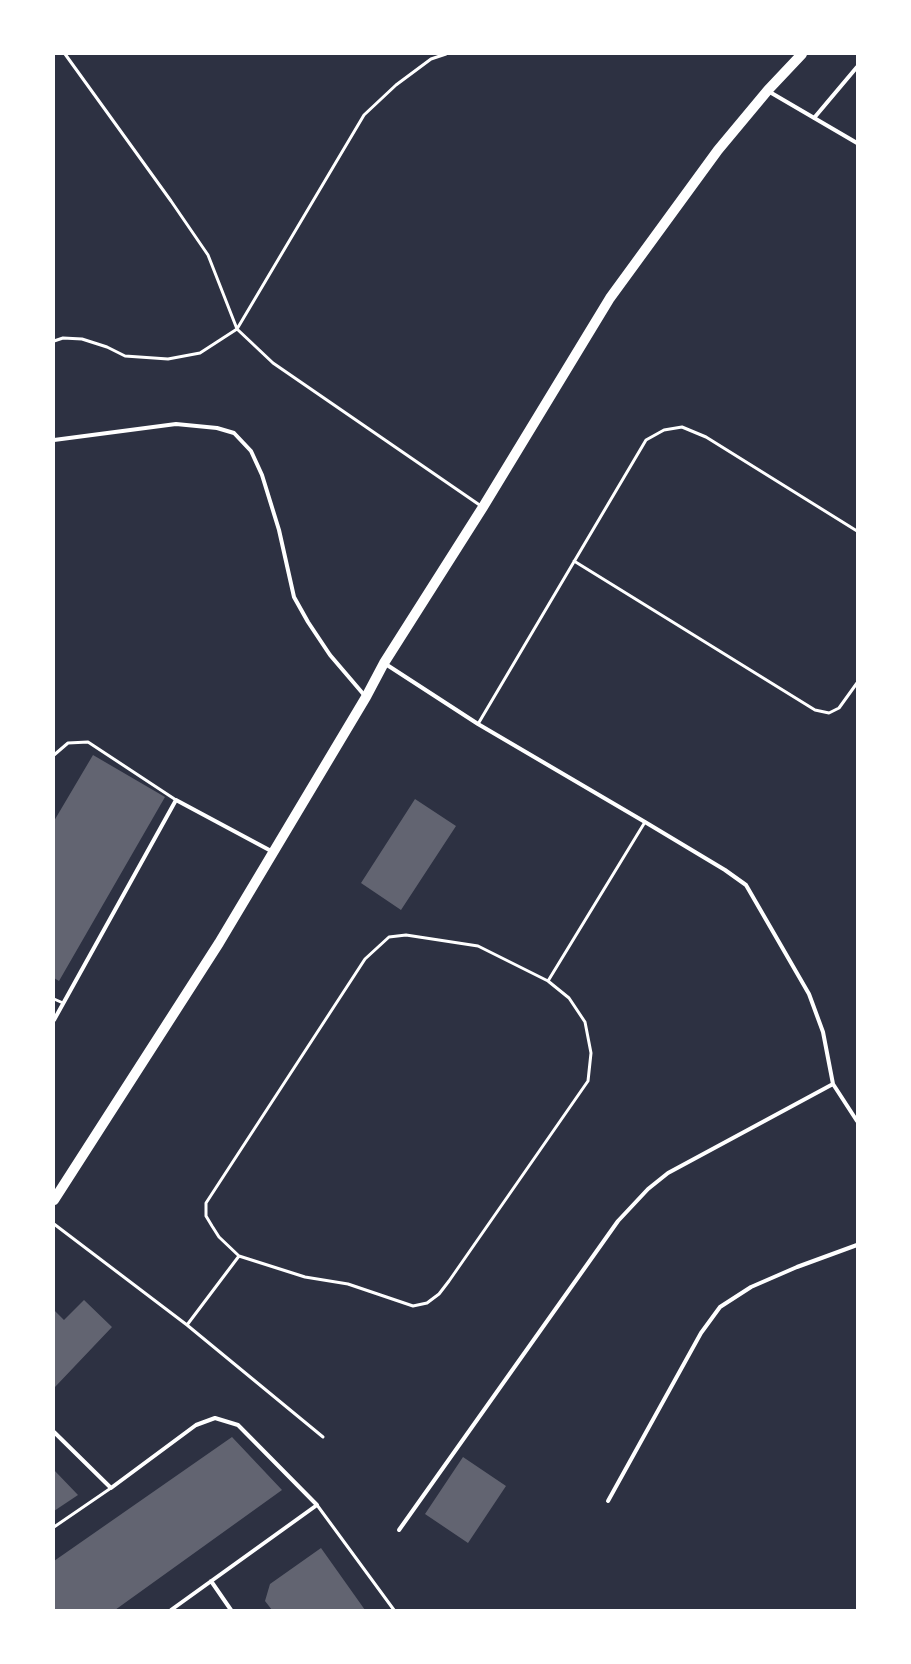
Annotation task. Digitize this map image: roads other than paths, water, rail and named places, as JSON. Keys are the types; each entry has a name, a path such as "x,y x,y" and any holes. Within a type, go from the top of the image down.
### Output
{"main road":[{"path":"54,1200 219,943 366,697 384,663 610,298 718,150 768,90 802,54"}],"street":[{"path":"814,118 857,67"},
{"path":"768,90 857,143"},
{"path":"54,440 176,424 217,428 234,433 251,451 262,474 279,530 294,597 308,622 330,655 366,697"},
{"path":"384,663 478,724 725,870 746,885 809,994 823,1032 833,1084 857,1121"},
{"path":"54,1020 176,800 273,852"},
{"path":"399,1530 618,1221 648,1189 668,1173 833,1084"},
{"path":"608,1501 701,1333 720,1307 751,1287 797,1267 857,1245"},
{"path":"54,1432 111,1488 196,1425 215,1418 238,1425 317,1505 171,1610"},
{"path":"211,1581 231,1610"}],"lane":[{"path":"65,54 171,200 208,255 237,329 273,363 482,507"},
{"path":"54,341 63,338 82,339 107,347 125,356 168,359 200,353 237,329 364,115 396,85 431,59 446,54"},
{"path":"478,724 646,440 664,430 682,427 706,437 857,531"},
{"path":"574,561 815,710 829,713 839,708 857,683"},
{"path":"54,755 68,743 88,742 176,800"},
{"path":"548,981 645,822"},
{"path":"406,935 478,946 548,981 569,998 585,1022 591,1053 588,1081 439,1294 426,1303 413,1306 348,1284 306,1277 239,1256 219,1237 212,1226 206,1216 206,1203 365,959 389,937 406,935"},
{"path":"54,999 63,1003"},
{"path":"54,1224 187,1325 324,1437"},
{"path":"187,1325 239,1256"},
{"path":"54,1527 111,1488"},
{"path":"317,1505 394,1610"}]}
